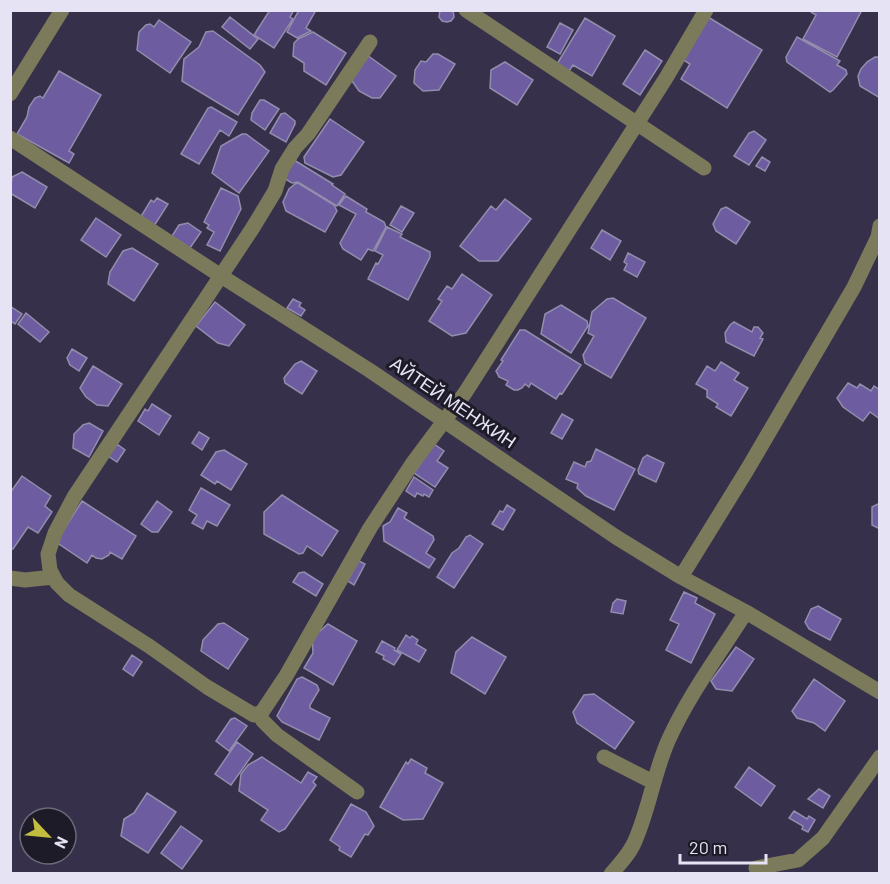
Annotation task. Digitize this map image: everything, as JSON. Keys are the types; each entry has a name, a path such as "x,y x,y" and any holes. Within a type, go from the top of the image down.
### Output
{"street":[{"path":"10,94 62,10"},
{"path":"466,10 704,168"},
{"path":"370,42 308,134 295,148 252,229 74,497 55,533 48,555 50,570 57,583 69,595 254,716 262,712 286,676 370,528 430,438 477,374 666,78 706,10"},
{"name":"АЙТЕЙ МЕНЖИН","path":"10,138 369,370 616,537 879,692"},
{"path":"681,577 747,470 854,287 878,237 879,226"},
{"path":"10,578 25,580 54,577"},
{"path":"611,873 634,843 668,741 686,707 746,612"},
{"path":"259,714 277,735 357,792"},
{"path":"604,757 653,782"},
{"path":"756,868 798,860 823,838 879,757"}],"building":[{"path":"270,10 294,10 290,17 293,19 274,48 254,35"},
{"path":"299,10 316,10 306,28 311,31 297,38 287,32"},
{"path":"440,10 453,10 454,17 451,21 442,21 439,17"},
{"path":"812,10 862,10 837,57 803,39 816,15 811,12"},
{"path":"230,17 258,39 250,49 222,27"},
{"path":"708,17 762,50 727,108 681,79 690,64 682,59"},
{"path":"585,18 615,36 592,76 573,65 569,71 557,64"},
{"path":"159,20 191,42 170,73 137,50 139,32 146,25 150,24 154,27"},
{"path":"560,23 573,30 560,54 547,47"},
{"path":"213,31 260,65 265,72 238,115 182,81 184,59 199,47 206,32"},
{"path":"313,32 346,53 326,85 304,71 304,63 293,56 294,43"},
{"path":"797,37 840,61 837,65 846,70 847,74 830,92 787,62 786,57"},
{"path":"645,50 662,61 640,95 623,84"},
{"path":"433,54 438,54 455,64 439,90 423,91 414,83 415,70 421,61 426,62"},
{"path":"367,55 396,76 380,98 372,98 359,91 350,78"},
{"path":"880,57 880,98 860,86 858,76 867,62"},
{"path":"505,62 533,80 517,105 490,88 491,70"},
{"path":"59,71 101,95 69,151 74,154 69,163 17,134 35,98 40,96 43,98"},
{"path":"260,100 279,109 265,130 251,120 252,113"},
{"path":"211,107 237,122 229,136 220,130 199,164 181,154 208,108"},
{"path":"285,113 295,121 286,142 270,133 281,114"},
{"path":"330,119 364,142 341,175 333,177 305,163 304,157"},
{"path":"754,131 766,140 749,165 734,156 749,133"},
{"path":"246,134 269,151 239,193 212,173 221,146"},
{"path":"762,157 770,162 765,171 756,166"},
{"path":"294,160 345,194 337,206 298,182 292,183 282,177"},
{"path":"22,172 47,187 35,208 10,193 12,177"},
{"path":"298,183 334,205 337,211 325,232 286,211 283,202 289,189"},
{"path":"221,188 238,196 241,209 220,251 207,245 214,232 207,228 209,225 204,222"},
{"path":"346,196 367,209 366,212 384,222 386,227 373,251 368,249 361,260 343,249 340,243 356,214 339,205"},
{"path":"157,198 168,204 154,226 140,218 151,200 154,202"},
{"path":"505,199 531,219 498,261 479,261 460,246 491,206 496,210"},
{"path":"401,206 414,213 402,232 390,225"},
{"path":"726,207 750,222 736,244 716,231 713,224 721,209"},
{"path":"96,218 121,235 106,257 81,240"},
{"path":"188,223 201,232 190,248 172,236 179,225"},
{"path":"387,227 402,234 400,237 430,252 430,257 408,300 368,279 383,255 375,251"},
{"path":"602,230 621,241 610,260 591,248"},
{"path":"132,248 158,264 134,301 108,284 110,272 123,251"},
{"path":"628,253 645,262 637,277 624,270 627,264 624,262"},
{"path":"462,274 492,295 466,333 452,336 429,321 442,301 438,299 447,286 452,289"},
{"path":"613,298 646,318 611,378 585,363 583,355 594,336 588,333 592,312 607,299"},
{"path":"293,299 301,303 299,306 305,310 301,316 287,308"},
{"path":"215,302 245,325 229,346 218,343 196,326"},
{"path":"561,305 587,321 588,326 571,353 541,334 545,314"},
{"path":"10,306 22,314 15,324 12,322 10,324"},
{"path":"26,313 49,332 40,342 18,324"},
{"path":"734,322 752,332 754,327 758,327 763,333 760,338 763,339 754,356 726,342 725,333"},
{"path":"520,330 525,330 581,365 562,394 560,393 556,399 531,383 529,387 525,384 522,388 514,390 506,385 508,381 499,377 496,371"},
{"path":"72,349 87,358 79,371 70,365 67,358"},
{"path":"301,361 317,371 302,394 285,383 284,378 295,364"},
{"path":"721,362 739,373 734,380 748,388 731,416 716,407 718,404 707,397 707,390 696,384 707,366 715,371"},
{"path":"93,366 122,384 108,406 97,405 86,397 80,388"},
{"path":"848,383 857,388 860,384 871,391 874,386 880,390 880,419 870,412 863,421 843,407 837,398"},
{"path":"152,404 171,416 159,435 138,421 145,409 148,411"},
{"path":"562,414 573,420 562,439 551,433"},
{"path":"89,423 103,431 89,457 73,448 74,434 83,425"},
{"path":"199,432 209,438 202,450 192,443"},
{"path":"117,444 125,450 117,462 108,456"},
{"path":"434,444 444,451 437,461 448,468 435,487 414,473"},
{"path":"596,449 635,469 614,510 586,496 577,488 578,484 566,479 574,462 585,467 587,462 591,461"},
{"path":"224,450 247,464 231,490 201,475 216,452"},
{"path":"647,455 664,463 656,482 639,474 638,470 643,458"},
{"path":"22,476 51,496 45,506 52,512 38,533 28,527 13,549 10,549 10,493"},
{"path":"414,477 433,490 429,497 417,493 415,497 406,491"},
{"path":"201,488 230,505 217,526 207,521 203,529 192,523 197,515 189,510"},
{"path":"282,495 338,531 322,556 307,546 303,553 299,554 264,534 264,512"},
{"path":"82,501 136,536 122,559 110,552 102,559 92,555 87,563 56,542"},
{"path":"157,501 172,512 158,532 152,532 141,524"},
{"path":"880,503 880,529 872,525 872,507"},
{"path":"507,505 515,510 503,530 492,524"},
{"path":"398,508 407,513 404,518 433,536 434,540 426,553 435,559 429,568 384,541 383,526 390,522"},
{"path":"470,535 483,544 454,588 437,577 452,553"},
{"path":"357,560 365,564 354,585 346,580"},
{"path":"304,572 323,584 316,596 293,582 299,573"},
{"path":"684,592 697,598 695,603 715,614 691,663 666,650 679,624 670,620"},
{"path":"617,599 626,601 623,614 611,612 613,603"},
{"path":"818,606 841,619 830,640 809,629 805,622 811,609"},
{"path":"224,623 248,639 228,669 201,651 203,640 218,624"},
{"path":"328,624 357,641 333,685 304,668 313,653 312,638"},
{"path":"406,635 418,640 416,644 426,650 419,662 397,650"},
{"path":"472,637 506,657 485,694 451,673 456,652"},
{"path":"382,641 401,654 394,665 376,652"},
{"path":"736,647 754,659 732,691 716,689 711,681"},
{"path":"132,655 142,662 133,676 123,669"},
{"path":"302,677 317,685 319,690 310,708 330,718 319,740 282,722 277,716 297,679"},
{"path":"814,679 845,701 825,731 814,723 797,718 792,711"},
{"path":"594,694 634,722 615,749 577,723 573,712 584,695"},
{"path":"235,718 247,726 229,751 216,741 231,719"},
{"path":"237,742 253,754 231,785 215,774"},
{"path":"262,757 301,783 308,772 317,777 313,782 316,785 285,829 279,832 261,820 268,810 239,791 241,774 248,765"},
{"path":"411,759 427,768 425,773 443,783 423,819 403,820 380,807 406,762 408,764"},
{"path":"749,767 775,786 761,806 735,787"},
{"path":"819,789 830,796 823,808 808,799"},
{"path":"147,793 176,812 148,853 121,836 124,819 134,813"},
{"path":"351,804 366,812 374,826 368,835 365,834 351,857 339,850 340,847 330,840"},
{"path":"794,811 807,819 809,816 815,820 808,832 802,829 803,826 789,818"},
{"path":"181,826 202,841 182,869 161,853"}]}
